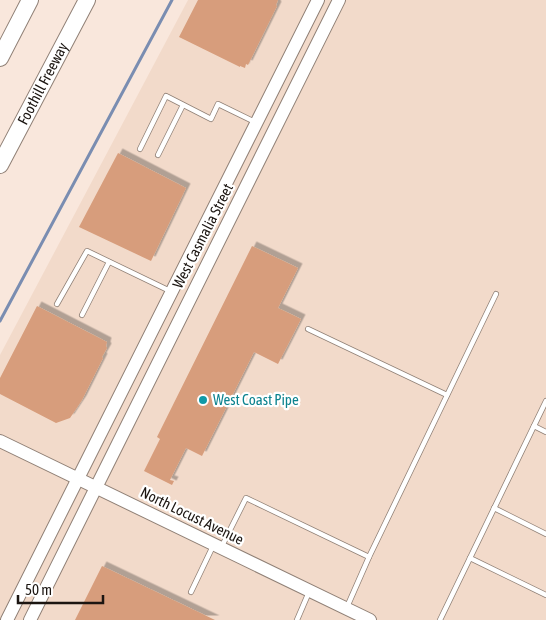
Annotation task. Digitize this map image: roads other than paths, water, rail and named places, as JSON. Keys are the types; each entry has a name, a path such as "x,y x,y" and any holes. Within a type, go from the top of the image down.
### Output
{"highway":[{"path":"0,58 29,0"},
{"name":"Foothill Freeway","path":"0,165 87,0"}],"street":[{"name":"West Casmalia Street","path":"7,620 318,0"},
{"name":"West Casmalia Street","path":"30,620 339,0"},
{"name":"North Locust Avenue","path":"0,441 370,620"}],"lane":[{"path":"140,149 166,96 211,119 218,104 256,123"},
{"path":"158,155 183,105"},
{"path":"57,304 87,251 171,292"},
{"path":"82,315 109,262"},
{"path":"346,608 496,294"},
{"path":"308,329 447,395"},
{"path":"440,620 546,401"},
{"path":"534,426 546,432"},
{"path":"191,592 246,498 369,557"},
{"path":"494,508 546,534"},
{"path":"470,558 546,595"},
{"path":"297,620 310,591"}],"waterway":[{"path":"0,321 172,0"}],"place":[{"name":"West Coast Pipe","path":"203,400"}]}
